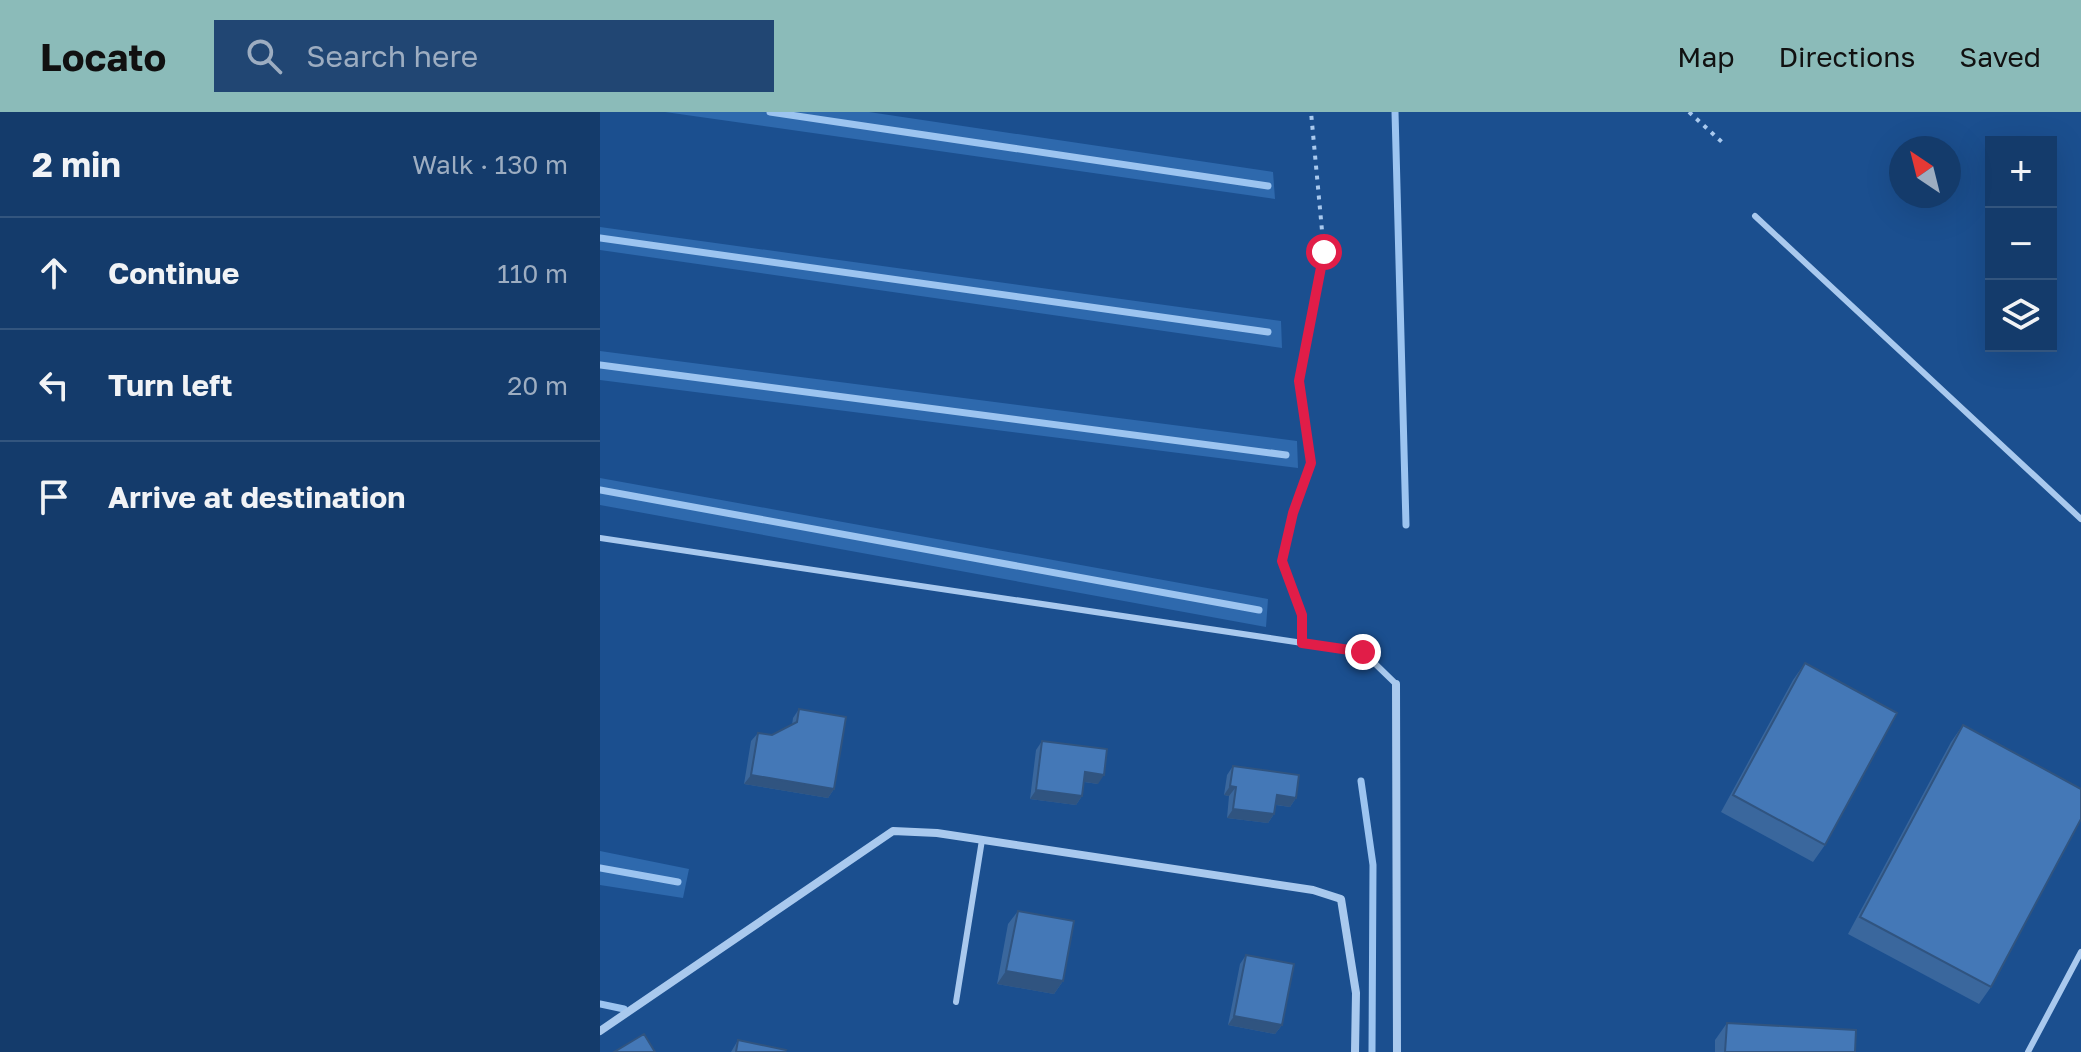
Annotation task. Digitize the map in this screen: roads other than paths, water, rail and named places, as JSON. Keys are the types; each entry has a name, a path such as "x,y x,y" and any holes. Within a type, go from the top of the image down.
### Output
{"street":[{"path":"1396,684 1397,1052"},
{"path":"600,1031 893,831 937,833 1313,890 1341,899 1356,993 1355,1052"}],"lane":[{"path":"1755,216 2081,519"},
{"path":"600,538 1363,652 1396,684"},
{"path":"956,1002 982,840"},
{"path":"2028,1052 2081,952"}],"waterway":[{"path":"770,112 1268,186"},
{"path":"1395,112 1406,525"},
{"path":"600,238 1268,332"},
{"path":"600,365 1286,455"},
{"path":"600,490 1259,610"},
{"path":"1361,781 1373,865 1372,1052"},
{"path":"600,868 678,882"},
{"path":"600,1004 624,1009"}]}
